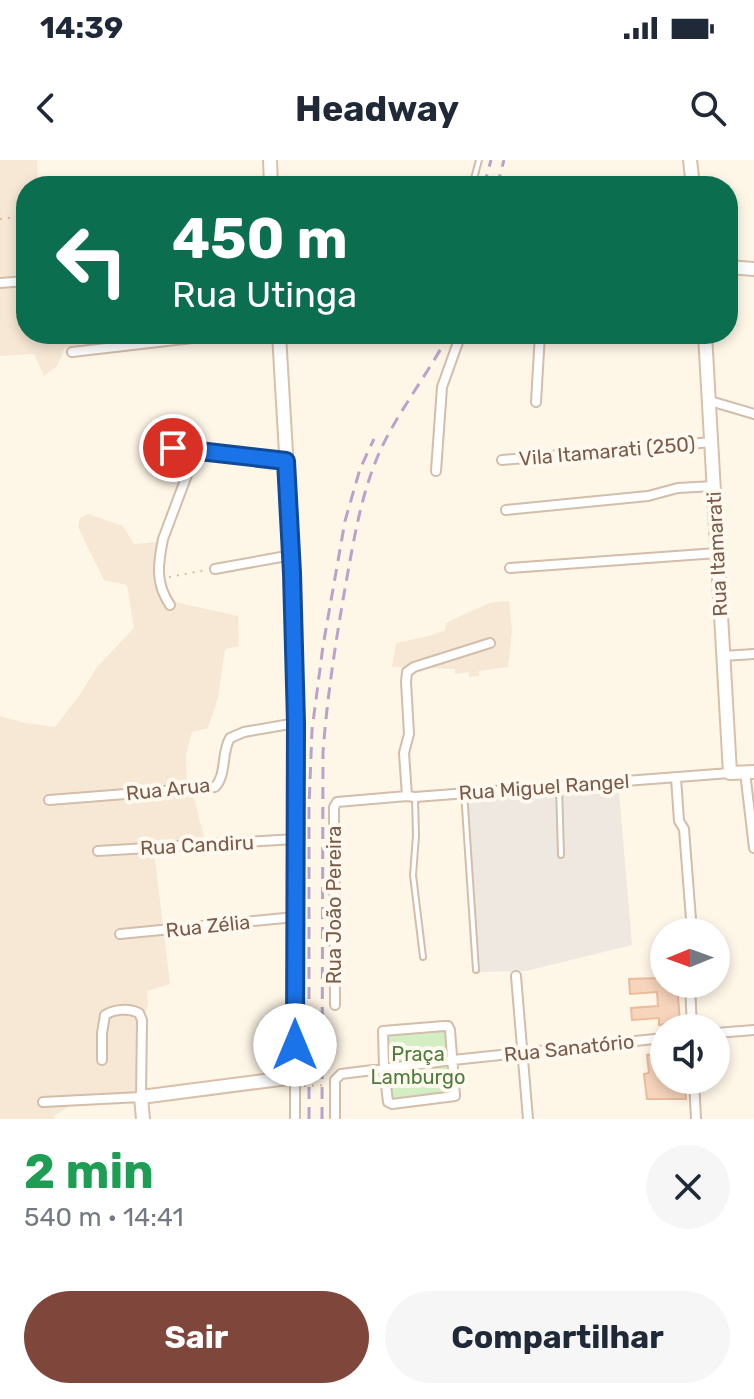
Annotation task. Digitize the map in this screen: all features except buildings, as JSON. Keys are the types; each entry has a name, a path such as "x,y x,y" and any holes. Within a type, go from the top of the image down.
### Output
{"main road":[{"path":"143,1119 141,1097 295,1082 296,723 292,555 280,344"},
{"name":"Rua Itamarati","path":"706,344 730,773"},
{"name":"Rua Miguel Rangel","path":"730,773 750,772"}],"street":[{"path":"72,352 141,344"},
{"path":"436,471 442,387 457,344"},
{"path":"536,402 539,344"},
{"path":"710,401 754,414"},
{"name":"Vila Itamarati (250)","path":"502,460 712,442"},
{"path":"173,448 286,461"},
{"path":"170,605 160,588 160,554 196,451"},
{"path":"506,510 714,486"},
{"path":"510,568 717,553"},
{"path":"215,569 292,555"},
{"path":"411,796 404,753 409,734 407,672 414,667 490,643"},
{"path":"723,656 754,654"},
{"name":"Rua Arua","path":"49,800 215,787 221,780 225,748 230,738 244,732 296,723"},
{"path":"750,772 754,848"},
{"name":"Rua Miguel Rangel","path":"335,804 339,801 730,773"},
{"path":"676,778 679,821 684,829 691,918"},
{"name":"Rua João Pereira","path":"335,804 335,1005"},
{"name":"Rua Candiru","path":"98,851 295,839"},
{"name":"Rua Zélia","path":"120,934 295,917"},
{"path":"516,976 528,1119"},
{"path":"43,1102 141,1097 142,1020 139,1013 113,1011 105,1015 102,1060"},
{"path":"448,1026 455,1096 392,1104 388,1102 384,1068 382,1034 386,1030 448,1026"},
{"path":"730,1032 754,1030"},
{"name":"Rua Sanatório","path":"335,1082 341,1074 384,1068 650,1039"},
{"path":"295,1082 295,1119"},
{"path":"335,1082 335,1119"},
{"path":"695,1094 696,1119"}],"lane":[{"path":"559,786 561,855"},
{"path":"464,792 476,970"},
{"path":"411,796 416,836 413,875 423,957"}],"path":[{"path":"160,579 215,569"},
{"path":"295,1082 335,1082"}],"shaded area":[{"path":"0,160 37,160 38,176 16,176 16,344 81,345 65,347 57,366 44,376 34,354 0,356"},
{"path":"88,514 123,526 134,544 158,542 163,587 175,602 238,616 239,646 225,649 218,698 208,728 192,732 186,754 187,793 193,794 204,837 153,843 170,984 147,991 141,1095 81,1099 55,1115 54,1119 0,1119 0,716 55,727 97,667 134,628 127,585 104,580 78,527 80,518"},
{"path":"509,601 512,631 508,667 479,671 479,676 469,677 469,672 455,674 455,669 392,667 396,643 445,630 446,623 489,603"},
{"path":"619,792 632,945 526,971 480,972 466,800"}],"green space":[{"name":"Praça Lamburgo","path":"444,1029 451,1094 391,1099 388,1034"}],"railway":[{"path":"487,176 491,160"},
{"path":"500,176 504,160"},
{"path":"322,1119 323,752 337,633 358,521 373,468 396,421 443,344"},
{"path":"309,1119 309,807 312,730 345,521 360,469 374,439"}],"route":[{"path":"173,448 286,461 296,723 295,1045"}]}
